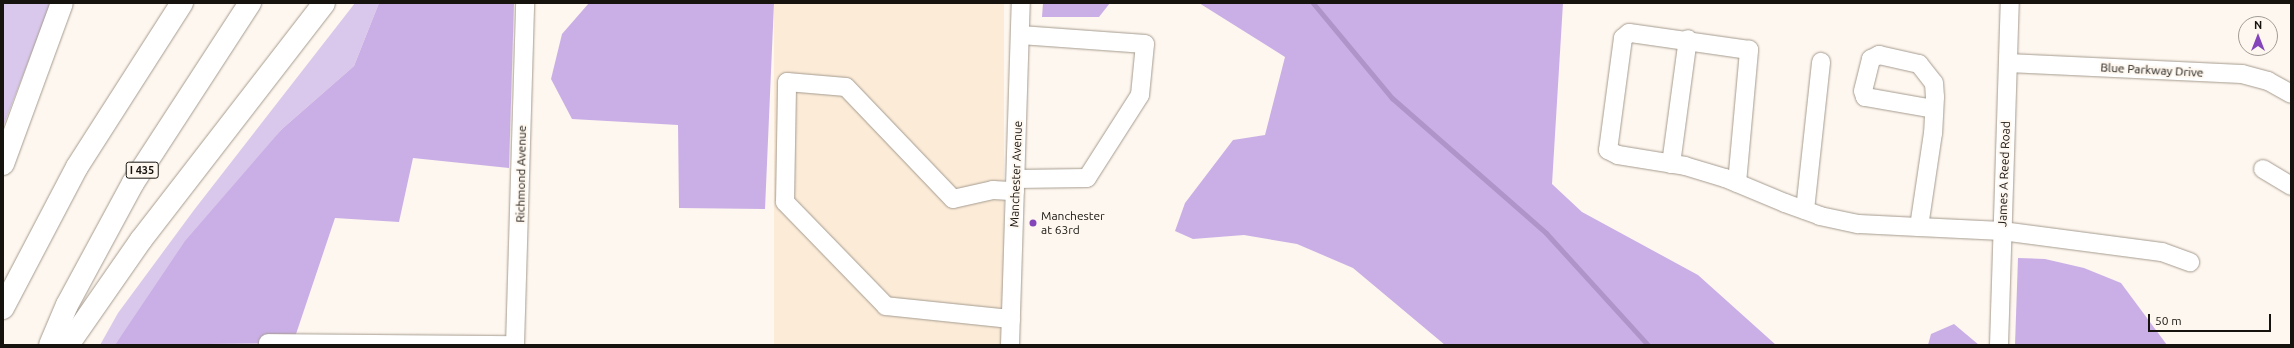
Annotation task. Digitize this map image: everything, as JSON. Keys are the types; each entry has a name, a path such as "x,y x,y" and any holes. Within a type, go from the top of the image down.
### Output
{"highway":[{"path":"3,164 62,3"},
{"path":"3,308 77,167 182,3"},
{"name":"I 435","path":"50,345 67,305 133,183 250,3"},
{"path":"68,345 141,240 324,3"}],"street":[{"name":"Richmond Avenue","path":"516,345 525,3"},
{"name":"Manchester Avenue","path":"1010,345 1021,3"},
{"name":"James A Reed Road","path":"1998,345 2010,3"},
{"path":"1737,183 1750,50 1688,39 1634,33 1623,38 1607,140 1608,150 1618,155 1672,164 1737,183 1805,210 1858,224 2002,231 2162,252 2190,262"},
{"path":"1011,319 886,306 785,202 787,82 846,87 953,199 1015,185 1087,178 1140,95 1145,44 1020,35"},
{"path":"1672,164 1688,39"},
{"path":"1805,210 1821,62"},
{"name":"Blue Parkway Drive","path":"2008,63 2242,74 2268,81 2291,94"},
{"path":"1919,227 1934,109"},
{"path":"2263,169 2291,186"},
{"path":"268,343 509,345"}],"shaded area":[{"path":"3,3 51,3 3,127"},
{"path":"355,3 379,3 354,66 282,129 115,345 100,345 118,313 194,210"},
{"path":"379,3 514,3 509,168 413,158 399,222 335,218 293,343 115,345 185,241 282,129 354,66"},
{"path":"589,3 774,3 765,209 679,208 678,125 572,119 551,79 562,34"},
{"path":"774,3 1004,3 1004,345 774,345"},
{"path":"1043,3 1110,3 1099,17 1042,17"},
{"path":"1199,3 1563,3 1552,184 1582,212 1698,275 1776,345 1445,345 1353,268 1297,244 1244,235 1193,239 1175,231 1185,203 1233,140 1265,135 1285,57"},
{"path":"2018,258 2045,259 2084,268 2121,283 2167,345 2015,345"},
{"path":"1954,324 1979,345 1928,345 1931,334"}],"waterway":[{"path":"1313,3 1392,98 1546,233 1648,345"}],"place":[{"name":"Manchester at 63rd","path":"1033,223"}]}
